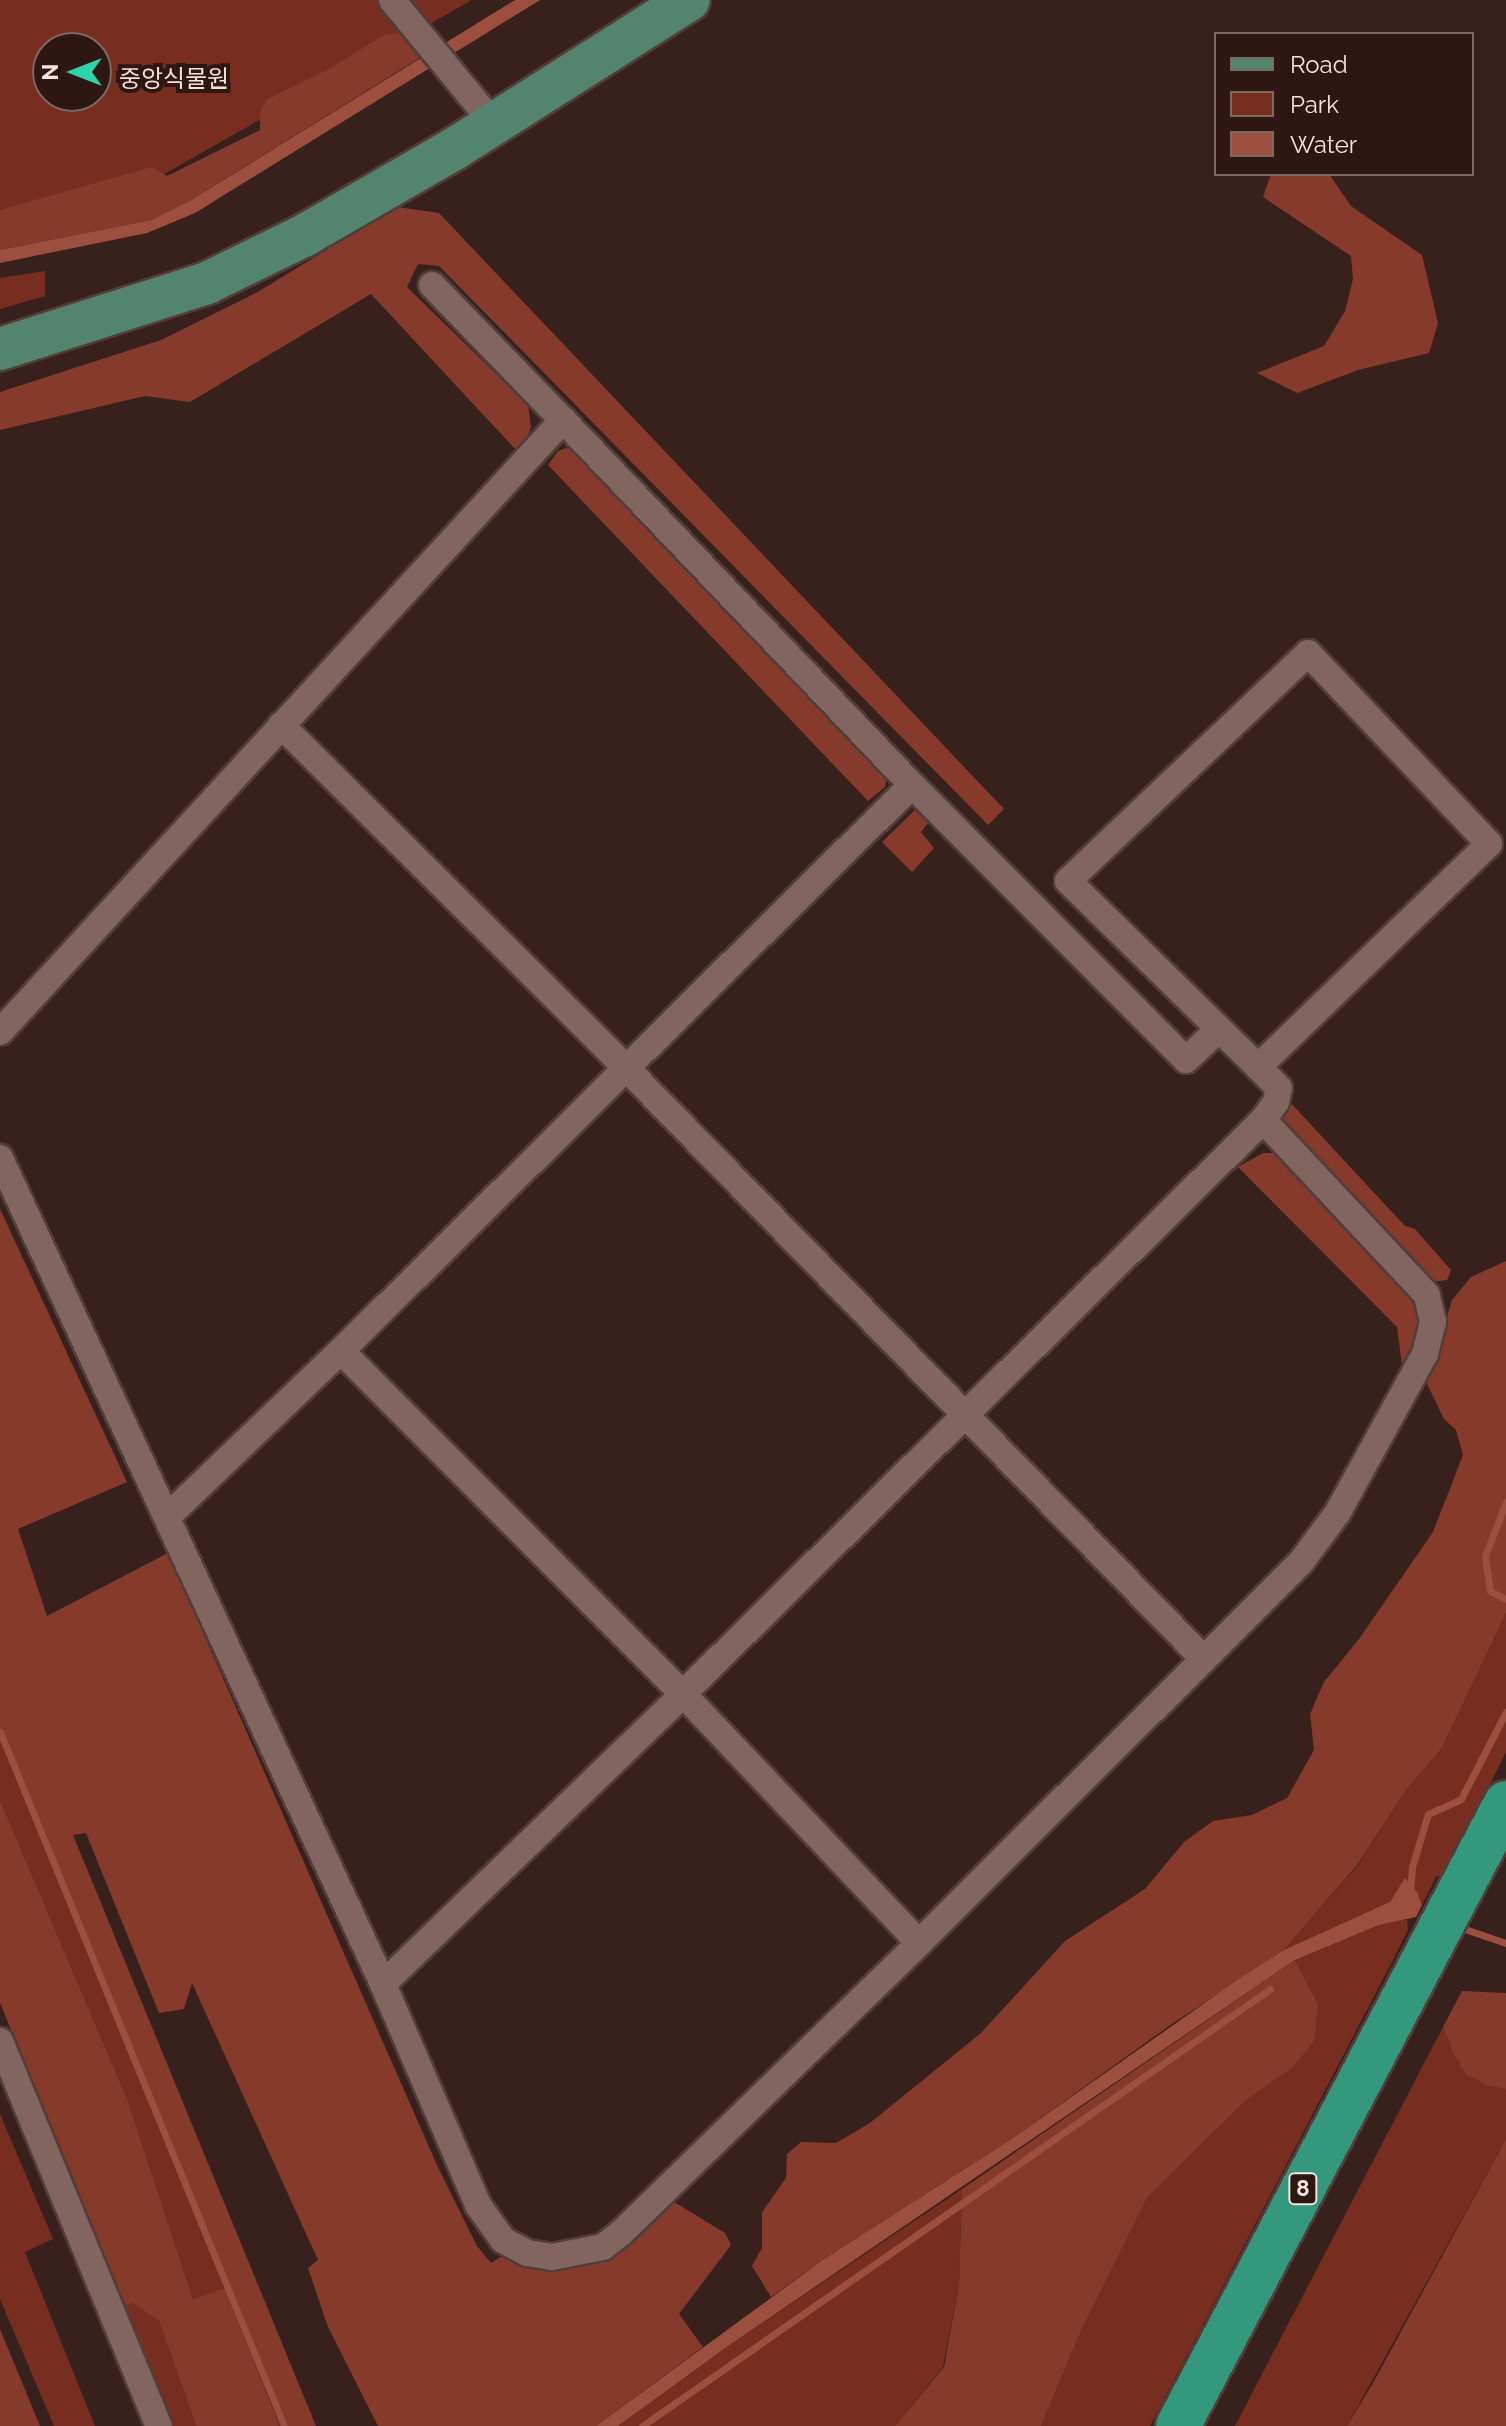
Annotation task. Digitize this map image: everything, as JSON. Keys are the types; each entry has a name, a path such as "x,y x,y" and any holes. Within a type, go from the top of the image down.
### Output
{"highway":[{"name":"8","path":"1178,2426 1472,1900 1506,1803"},
{"name":"8","path":"1472,1900 1506,1868"},
{"name":"8","path":"1211,2426 1441,1958"}],"main road":[{"path":"0,349 207,283 305,235 494,124 689,0"}],"street":[{"path":"392,0 494,124"},
{"path":"432,285 912,785 1186,1060 1217,1031"},
{"path":"0,1032 563,420"},
{"path":"383,1984 683,1694 1263,1120 1276,1102 1279,1088 1217,1031 1068,881 1308,653 1489,844 1258,1067"},
{"path":"281,725 625,1067 1203,1658"},
{"path":"167,1517 341,1351 912,785"},
{"path":"0,1158 383,1984 478,2205 503,2240 527,2253 552,2257 603,2247 622,2232 919,1943 1301,1562 1338,1512 1425,1354 1433,1322 1427,1295 1263,1120"},
{"path":"341,1351 683,1694 919,1943"},
{"path":"0,2041 159,2426"}],"green space":[{"name":"중앙식물원","path":"0,0 472,0 166,173 133,187 0,218"},
{"path":"45,271 45,296 0,309 0,278"},
{"path":"1506,1613 1506,1752 1446,1873 1436,1877 1422,1905 1417,1892 1400,1887 1390,1902 1380,1908 1284,1950 1358,1865 1407,1789 1442,1748"},
{"path":"0,1741 224,2288 193,2299 128,2101 0,1800"},
{"path":"1407,1919 1408,1930 1393,1960 1150,2426 1041,2426 1081,2331 1147,2198 1244,2102 1292,2068 1318,2004 1295,1960 1379,1925"},
{"path":"1443,2027 1453,2053 1489,2086 1506,2089 1506,2139 1347,2426 1235,2426"},
{"path":"0,2114 53,2239 25,2252 95,2426 54,2426 0,2299"},
{"path":"962,2189 959,2284 943,2367 895,2426 618,2426 731,2344"},
{"path":"133,2303 159,2321 196,2426 169,2426 124,2307"}],"shaded area":[{"path":"405,32 426,54 191,200 151,220 0,250 0,210 152,167 167,176 260,130 260,114 266,100 329,69 384,35"},
{"path":"1270,176 1330,176 1351,206 1422,255 1438,323 1429,353 1358,370 1297,393 1257,373 1324,346 1345,311 1353,279 1351,256 1263,197"},
{"path":"397,207 439,213 1004,809 988,825 439,266 418,264 407,287 528,405 531,427 524,446 516,450 371,294 190,402 145,396 0,430 0,392 161,340 256,293"},
{"path":"566,448 575,451 888,769 885,787 868,801 548,465 558,451"},
{"path":"915,810 928,811 933,817 921,832 934,848 912,872 882,842"},
{"path":"1287,1099 1405,1226 1415,1229 1451,1270 1447,1280 1432,1282 1274,1120"},
{"path":"1263,1153 1274,1153 1356,1230 1407,1288 1422,1312 1420,1334 1402,1365 1397,1327 1238,1167"},
{"path":"0,1209 127,1482 18,1529 47,1616 168,1553 437,2165 477,2246 491,2263 507,2253 524,2261 579,2267 614,2254 671,2200 725,2233 731,2245 679,2314 703,2347 596,2426 378,2426 328,2327 308,2268 318,2260 192,1983 184,2009 159,2013 86,1833 73,1835 316,2426 288,2426 0,1733"},
{"path":"1506,1261 1506,1613 1442,1748 1407,1789 1358,1864 1284,1950 1169,2026 1010,2140 824,2259 771,2297 752,2266 762,2248 762,2212 786,2178 787,2154 801,2142 836,2143 870,2123 981,2033 1065,1941 1145,1889 1184,1842 1213,1821 1252,1815 1287,1798 1314,1750 1310,1714 1324,1682 1359,1639 1433,1532 1463,1455 1456,1430 1444,1419 1427,1384 1452,1300 1471,1277"},
{"path":"0,1800 128,2101 193,2299 224,2288 280,2426 196,2426 159,2321 133,2303 124,2307 0,2003"},
{"path":"1295,1960 1318,2004 1314,2041 1292,2068 1244,2102 1147,2198 1081,2331 1041,2426 895,2426 944,2367 959,2284 962,2189"},
{"path":"1462,1991 1506,1993 1506,2089 1489,2086 1466,2074 1453,2053 1443,2027"},
{"path":"1506,2139 1506,2426 1347,2426 1373,2383"},
{"path":"0,2329 40,2426 0,2426"}],"water":[{"path":"515,0 540,0 195,213 147,233 0,263 0,250 151,220 191,200"},
{"path":"1405,1878 1417,1892 1422,1905 1416,1917 1379,1925 1295,1960 731,2344 618,2426 596,2426 824,2259 1010,2140 1240,1978 1284,1950 1390,1902"}],"waterway":[{"path":"1506,1502 1485,1556 1490,1591 1506,1599"},
{"path":"1410,1891 1412,1867 1428,1814 1461,1799 1506,1712"},
{"path":"0,1732 284,2426"},
{"path":"1459,1927 1506,1943"},
{"path":"642,2426 1270,1989"}]}
